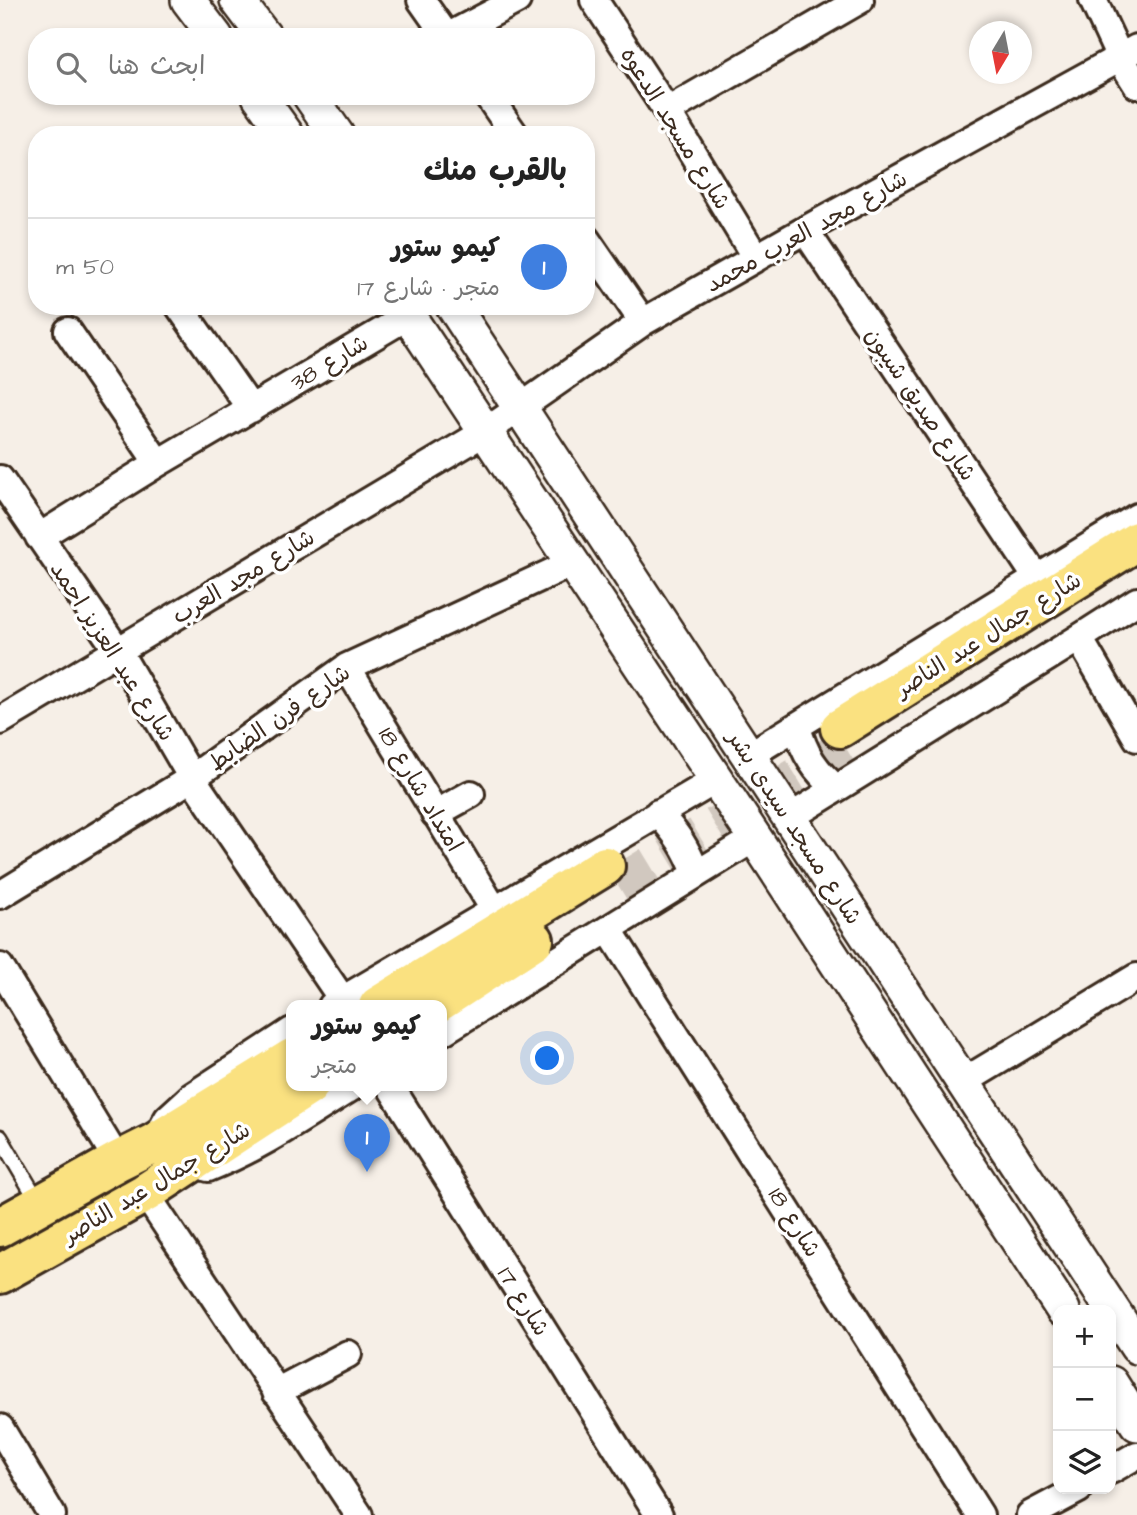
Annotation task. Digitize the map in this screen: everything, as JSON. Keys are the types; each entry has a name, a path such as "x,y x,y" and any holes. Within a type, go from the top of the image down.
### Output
{"main road":[{"name":"شارع جمال عبد الناصر","path":"1137,541 847,735 1137,566"},
{"path":"358,1000 612,875 441,1000"},
{"name":"شارع جمال عبد الناصر","path":"0,1227 154,1143 286,1062"},
{"name":"شارع جمال عبد الناصر","path":"0,1274 157,1186 301,1091"}],"street":[{"path":"188,0 209,28"},
{"path":"237,0 258,28"},
{"path":"421,0 441,28"},
{"path":"464,28 517,0"},
{"name":"شارع مسجد الدعوه","path":"594,0 667,111 756,258"},
{"path":"667,111 860,0"},
{"path":"1093,0 1129,53 1137,85"},
{"name":"شارع مجد العرب محمد","path":"485,432 643,322 1129,53"},
{"path":"265,105 281,126"},
{"path":"494,105 509,126"},
{"name":"شارع صديق شيبون","path":"805,230 1037,578"},
{"path":"595,252 643,322"},
{"path":"185,315 251,409"},
{"name":"شارع 38","path":"39,537 251,409 399,315"},
{"name":"شارع مسجد سيدى بشر","path":"408,315 755,838 1060,1305"},
{"name":"شارع مسجد سيدى بشر","path":"459,315 1137,1347"},
{"path":"68,331 158,463"},
{"name":"شارع مجد العرب","path":"0,721 485,432"},
{"name":"شارع عبد العزيز احمد","path":"0,479 118,651 192,778 347,1000"},
{"path":"748,756 1137,517"},
{"name":"شارع فرن الضابط","path":"0,895 192,778 348,667 572,563"},
{"path":"789,818 1137,601"},
{"path":"1079,638 1137,738"},
{"name":"امتداد شارع 18","path":"348,667 495,911"},
{"path":"797,727 801,744 810,761 836,789"},
{"path":"356,1000 495,911 716,780"},
{"path":"435,814 471,794"},
{"path":"658,813 687,851 696,873"},
{"path":"447,1029 755,838"},
{"name":"شارع 18","path":"609,930 980,1515"},
{"path":"0,967 118,1161"},
{"path":"963,1082 1137,977"},
{"path":"154,1143 168,1118 191,1097 286,1035"},
{"path":"346,1091 232,1159 157,1186 276,1392 359,1515"},
{"name":"شارع 17","path":"393,1091 659,1515"},
{"path":"276,1392 348,1354"},
{"path":"1116,1391 1137,1424"},
{"path":"0,1428 52,1515"},
{"path":"1116,1467 1137,1455"},
{"path":"1030,1515 1070,1494"}],"lane":[{"path":"0,1137 40,1205"}],"tunnel":[{"path":"618,885 854,742"}],"place":[{"name":"كيمو ستور","path":"367,1172"}]}
